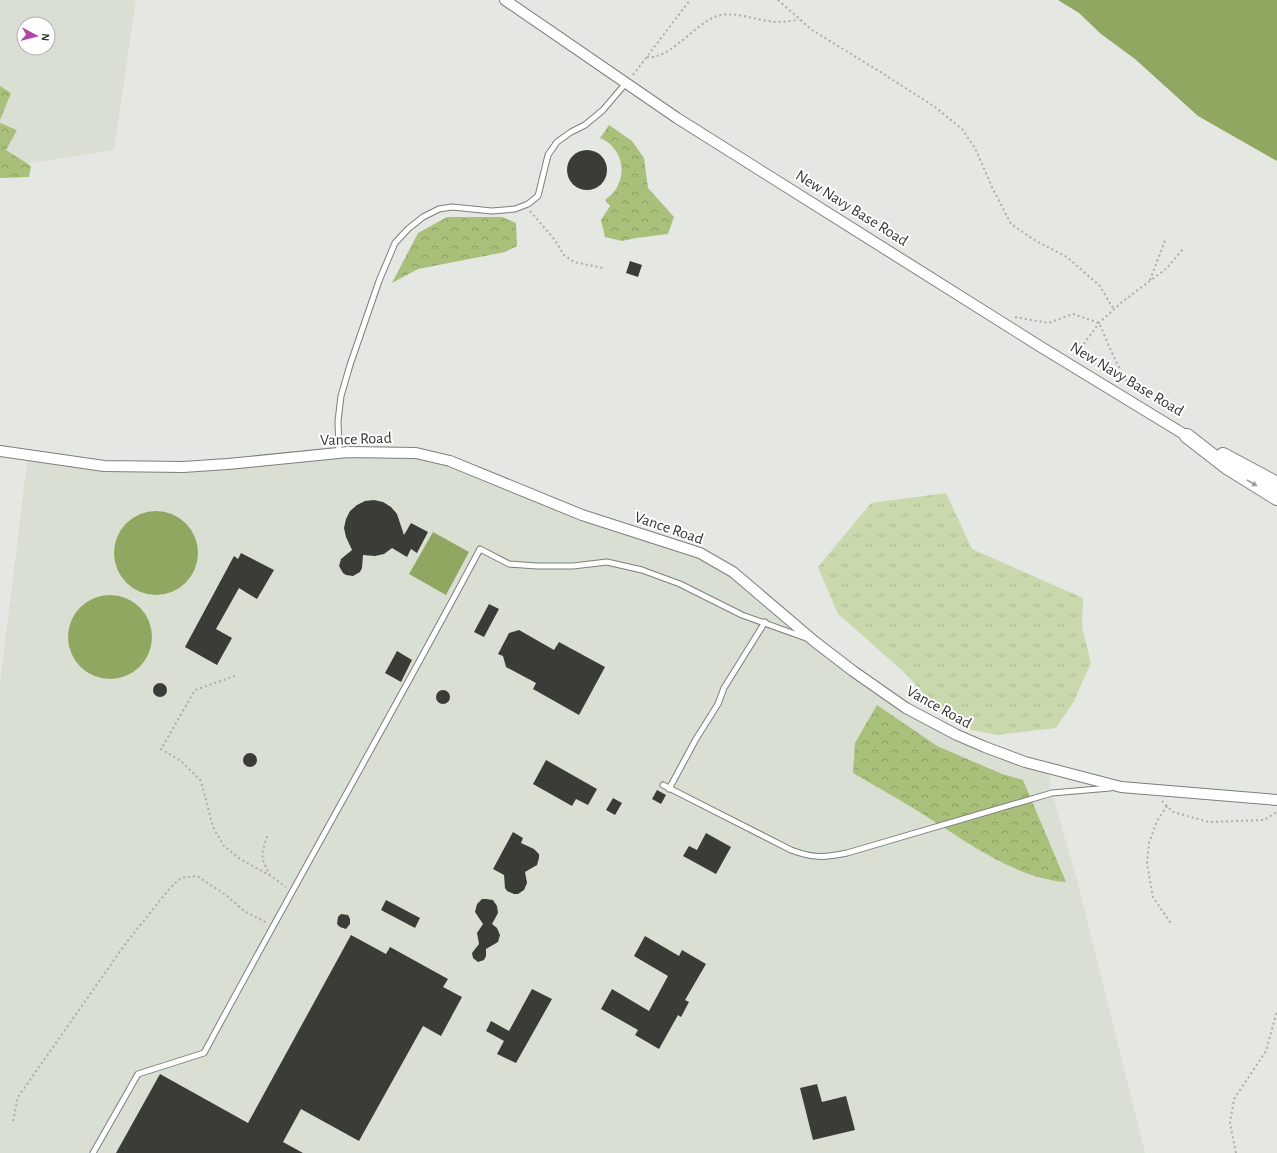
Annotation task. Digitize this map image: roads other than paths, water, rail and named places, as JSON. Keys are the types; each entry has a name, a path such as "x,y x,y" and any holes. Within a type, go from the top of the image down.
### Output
{"street":[{"name":"New Navy Base Road","path":"504,0 677,118 1069,364 1186,436 1277,484"},
{"name":"New Navy Base Road","path":"1186,436 1227,467 1277,498"},
{"name":"Vance Road","path":"0,451 104,466 182,467 339,453 416,453 450,461 582,515 700,553 733,572 814,641 853,671 906,708 957,735 985,747 1025,762 1121,787 1277,800"}],"lane":[{"path":"339,453 338,421 341,396 379,281 395,244 408,229 423,217 440,209 452,207 500,210 515,209 526,205 538,196 548,155 557,142 571,132 585,125 604,110 626,83"},
{"path":"93,1153 138,1074 204,1053 273,925 407,685 480,549 509,564 573,566 607,562 642,570 680,584 742,615 765,622 814,641"},
{"path":"669,788 696,739 718,704 724,688 765,622"},
{"path":"662,785 790,850 807,856 827,857 847,853 1052,793 1121,787"}]}
